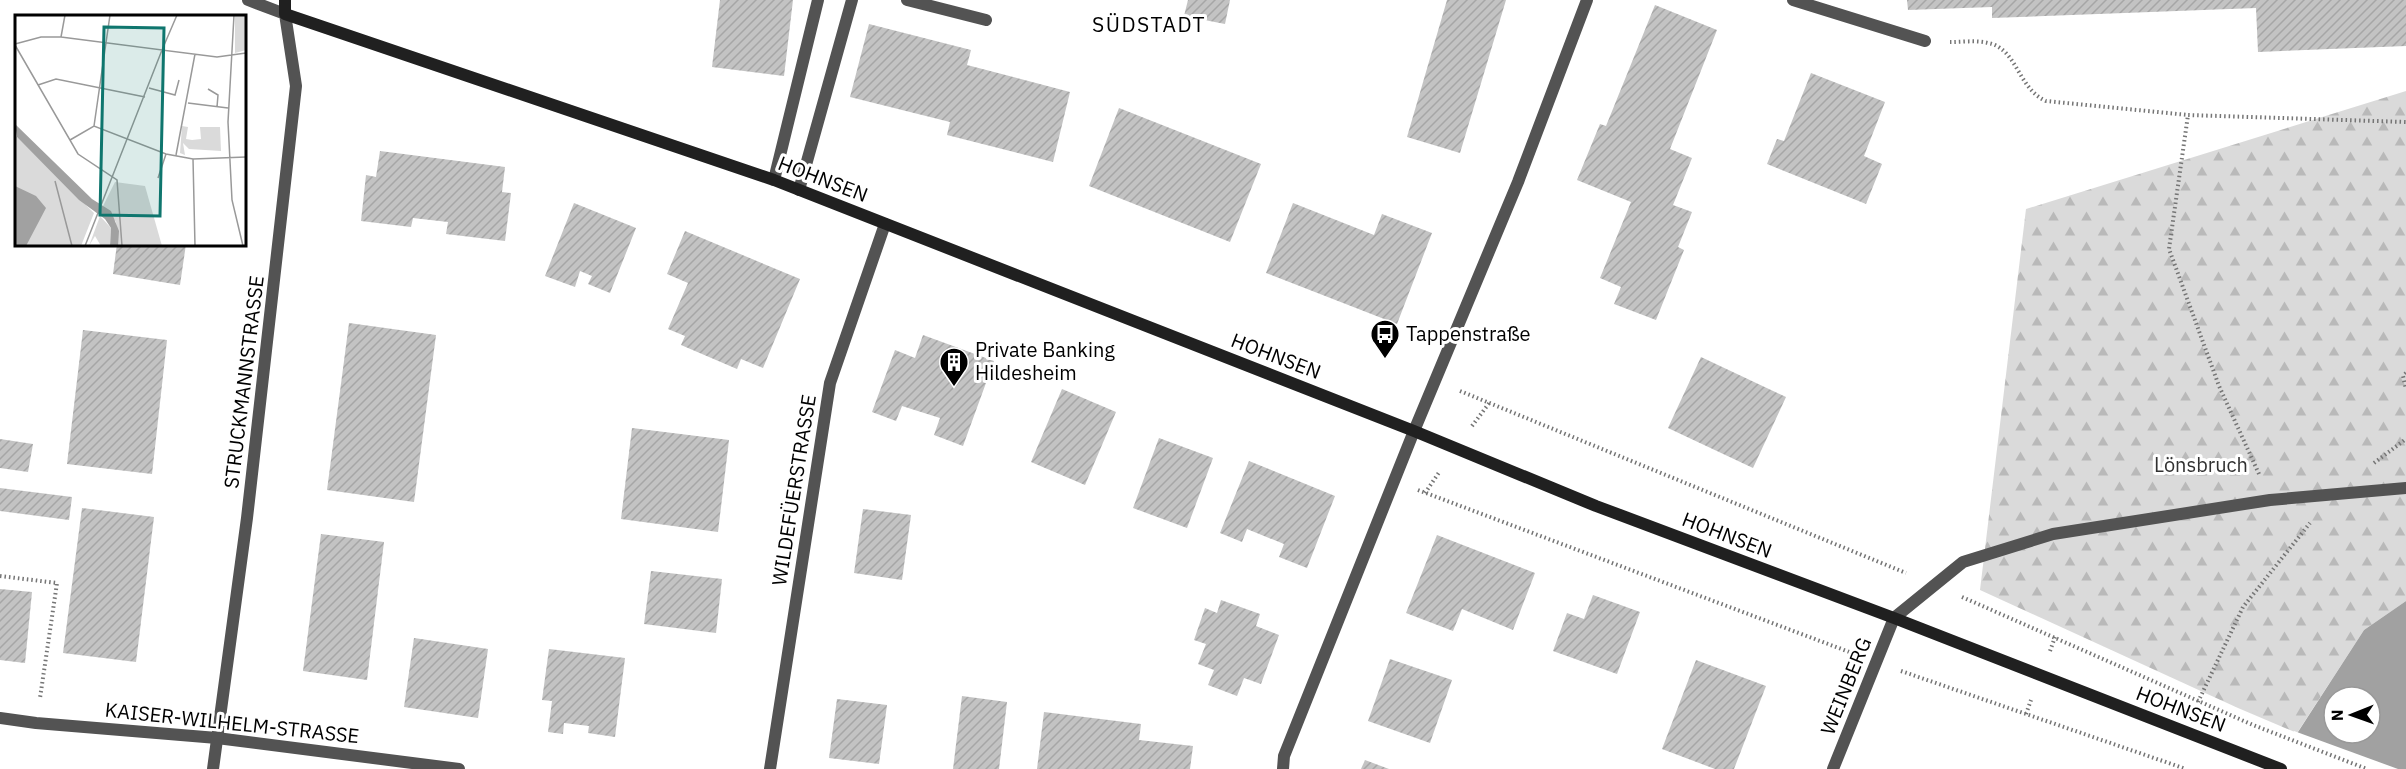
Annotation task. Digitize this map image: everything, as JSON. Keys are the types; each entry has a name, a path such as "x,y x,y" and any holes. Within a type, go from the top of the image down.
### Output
{"main road":[{"name":"STRUCKMANNSTRASSE","path":"285,0 285,14"},
{"name":"HOHNSEN","path":"285,14 774,180 1414,431 1596,506 1894,618 2282,769"}],"street":[{"name":"HOHNSEN","path":"248,0 285,14"},
{"path":"774,180 818,0"},
{"path":"799,190 852,0"},
{"path":"908,0 986,20"},
{"path":"1283,769 1284,756 1414,431 1518,182 1587,0"},
{"path":"1792,0 1924,41"},
{"name":"STRUCKMANNSTRASSE","path":"213,769 247,518 296,86 285,14"},
{"name":"WILDEFÜERSTRASSE","path":"770,769 830,383 885,224"},
{"path":"1894,618 1963,562 2053,534 2270,500 2406,488"},
{"name":"WEINBERG","path":"1833,769 1894,618"},
{"name":"KAISER-WILHELM-STRASSE","path":"0,718 217,738 459,769"}],"path":[{"path":"1924,41 1989,43 1998,47 2014,63 2028,89 2046,101 2188,115 2406,122"},
{"path":"2188,115 2169,249 2219,386 2270,500"},
{"path":"2406,373 2403,376 2406,389"},
{"path":"1435,381 1934,585 2198,702 2367,769"},
{"path":"1395,481 1877,662 2186,769"},
{"path":"2198,702 2243,607 2332,494"},
{"path":"0,576 57,583 36,723"}],"green space":[{"name":"Lönsbruch","path":"2406,91 2406,601 2364,630 2328,685 2322,685 2322,695 2297,733 1980,590 2026,209"}],"shaded area":[{"path":"2406,601 2406,769 2274,769 2322,695 2322,745 2382,745 2382,685 2328,685 2364,630"}],"pier":[{"path":"2294,731 2322,741 2322,745 2332,745 2398,769 2271,769"}],"building":[{"path":"720,0 793,0 784,76 712,67"},
{"path":"1188,0 1230,0 1225,24 1184,16"},
{"path":"1447,0 1506,0 1460,153 1407,137"},
{"path":"1907,0 2406,0 2406,46 2258,52 2256,8 1992,18 1992,7 1908,10"},
{"path":"1655,5 1717,30 1670,149 1692,158 1673,205 1692,212 1678,247 1684,250 1656,320 1614,304 1621,287 1600,278 1631,202 1577,180 1600,124 1606,126"},
{"path":"869,24 971,50 967,65 1070,92 1053,162 947,135 950,122 850,97"},
{"path":"1811,73 1885,102 1864,156 1882,164 1866,204 1767,164 1777,139 1784,141"},
{"path":"1119,108 1261,164 1230,242 1089,186"},
{"path":"380,151 505,167 502,192 511,193 505,241 446,234 448,222 413,218 411,227 361,221 366,175 376,177"},
{"path":"574,203 636,228 610,293 588,284 592,276 580,271 575,287 545,276"},
{"path":"1293,203 1374,235 1382,214 1432,233 1397,324 1266,273"},
{"path":"685,231 800,279 763,368 741,359 737,369 681,345 685,336 668,329 688,283 667,274"},
{"path":"117,246 186,246 180,285 113,274"},
{"path":"349,323 436,335 414,502 327,490"},
{"path":"83,330 167,340 152,474 67,464"},
{"name":"Private Banking Hildesheim","path":"923,335 994,361 963,446 934,435 940,418 902,406 896,421 872,412 895,350 915,358"},
{"path":"1701,357 1786,397 1753,468 1668,428"},
{"path":"1062,389 1116,412 1085,485 1031,462"},
{"path":"632,428 729,440 718,532 621,519"},
{"path":"1159,438 1213,458 1187,528 1133,508"},
{"path":"0,439 33,444 28,472 0,468"},
{"path":"1249,461 1335,496 1307,568 1279,557 1284,544 1247,529 1242,542 1220,533"},
{"path":"0,488 72,497 69,520 0,511"},
{"path":"82,508 154,517 136,662 63,653"},
{"path":"863,509 911,515 902,580 854,573"},
{"path":"321,534 384,542 367,680 303,671"},
{"path":"1437,535 1535,573 1513,630 1462,609 1453,631 1406,613"},
{"path":"651,571 722,579 716,633 644,624"},
{"path":"0,589 32,592 25,663 0,660"},
{"path":"1593,595 1640,612 1617,674 1553,651 1567,613 1584,619"},
{"path":"1221,600 1260,614 1256,626 1279,635 1261,684 1244,678 1237,696 1208,685 1214,670 1198,664 1206,644 1194,640 1205,608 1217,613"},
{"path":"414,638 488,649 478,718 404,707"},
{"path":"549,649 625,658 615,737 588,733 589,726 564,723 563,734 548,732 552,701 542,700"},
{"path":"1390,659 1452,680 1430,743 1368,721"},
{"path":"1696,660 1766,686 1734,769 1715,769 1662,749"},
{"path":"962,696 1007,702 999,769 953,769"},
{"path":"837,699 887,705 879,764 829,758"},
{"path":"1044,712 1141,724 1139,740 1193,746 1190,769 1037,769"},
{"path":"1365,760 1389,769 1361,769"}],"place":[{"name":"Tappenstraße","path":"1385,360"},
{"name":"Private Banking Hildesheim","path":"954,388"}],"district":[{"name":"SÜDSTADT","path":"1149,25"}]}
